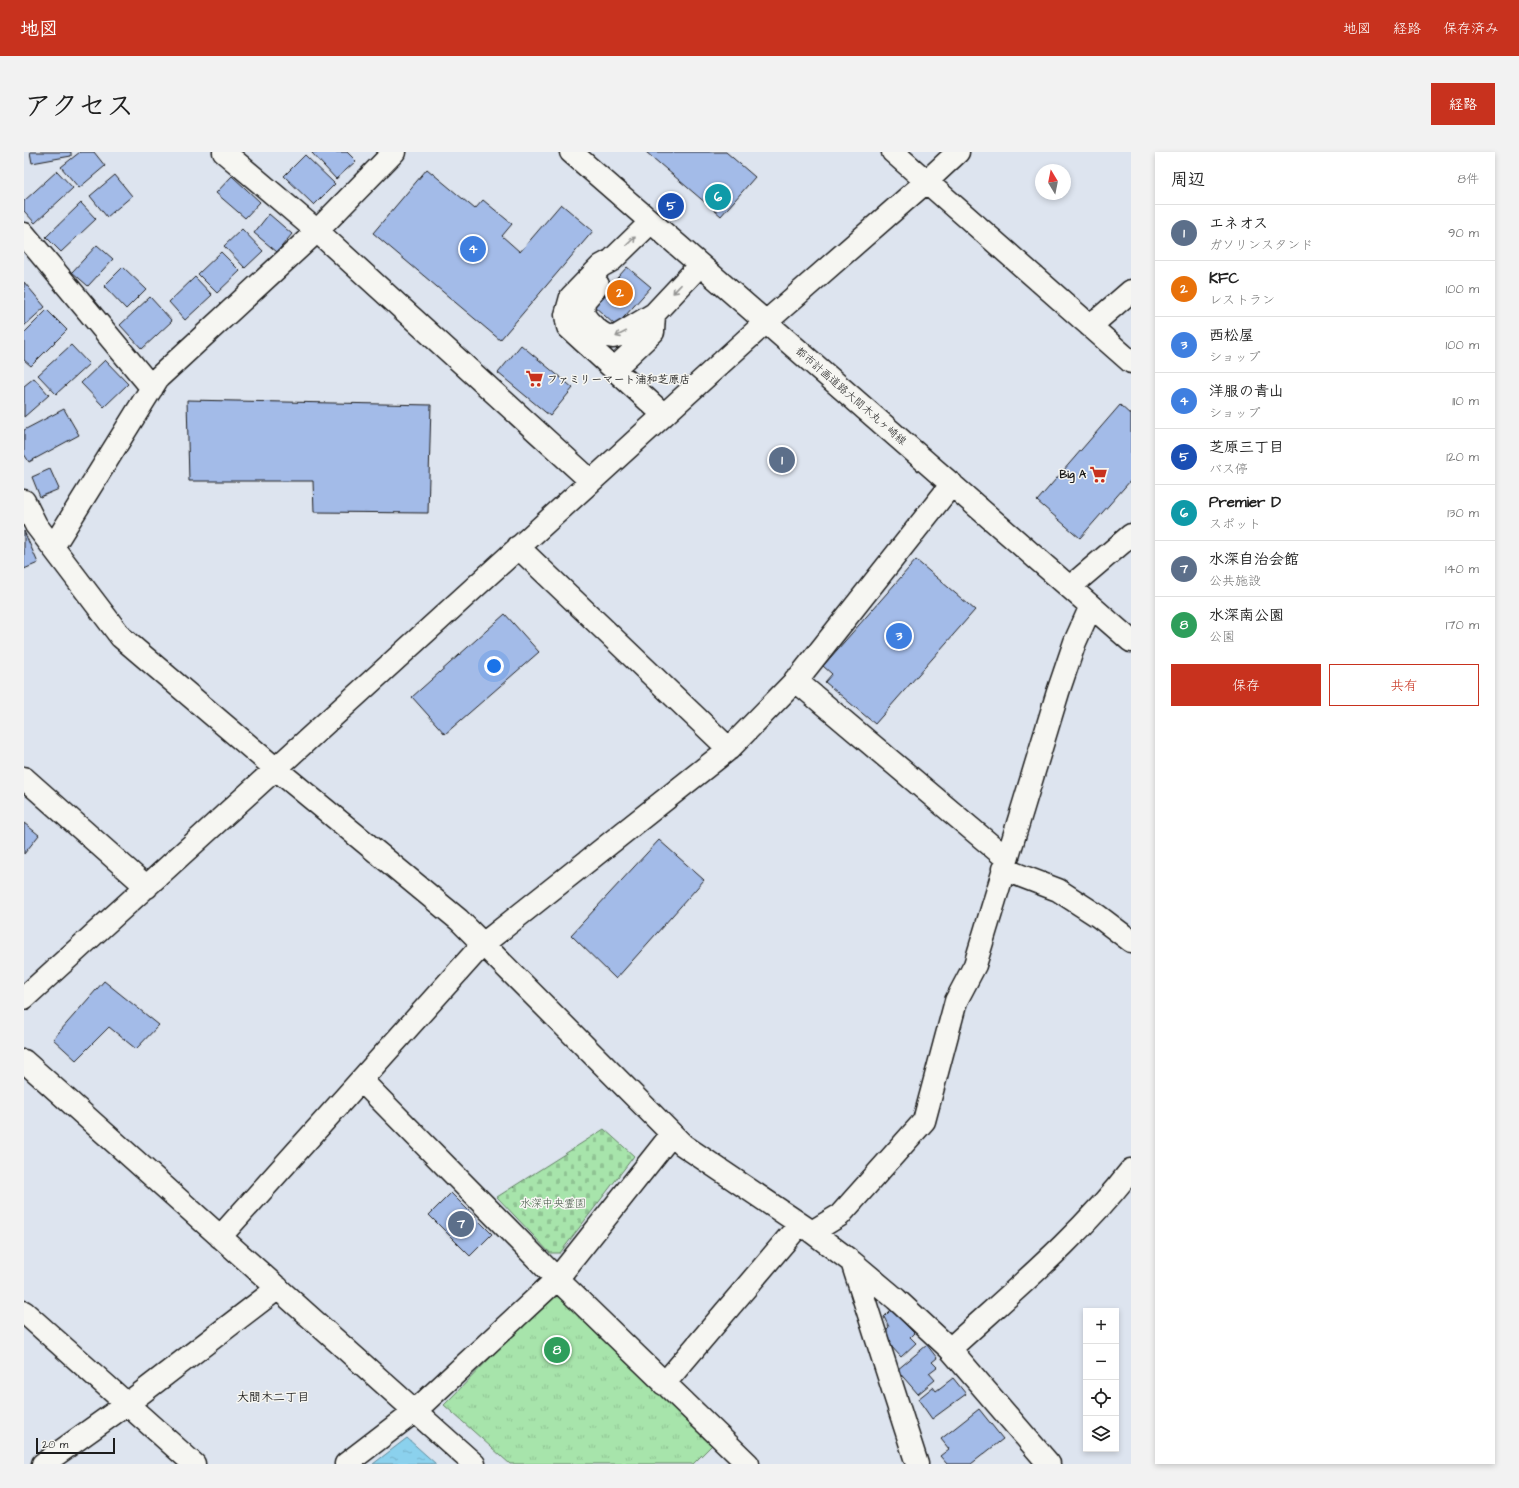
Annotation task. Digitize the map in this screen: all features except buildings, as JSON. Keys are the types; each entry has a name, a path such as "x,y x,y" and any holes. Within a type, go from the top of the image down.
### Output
{"street":[{"path":"224,152 317,231 591,481"},
{"path":"53,547 158,378 317,231 394,152"},
{"name":"都市計画道路大間木丸ヶ崎線","path":"571,152 1131,641"},
{"path":"893,152 1131,362"},
{"path":"24,998 766,322 958,152"},
{"path":"651,222 612,260 601,266 571,297 566,314 568,327 664,415"},
{"path":"24,234 152,388"},
{"path":"612,260 611,271 584,301 583,314 587,320 601,333 613,337 654,314 700,264"},
{"path":"1089,325 1101,317 1131,291"},
{"path":"614,369 654,332 654,314"},
{"path":"220,1237 482,944 729,749 795,680 952,484"},
{"path":"24,501 36,525 121,637 276,769 459,920 683,1145 806,1228 852,1262 923,1323 950,1349 1049,1464"},
{"path":"1070,587 1131,535"},
{"path":"518,547 729,749"},
{"path":"664,1384 806,1228 840,1215 924,1121 956,1002 975,965 1005,863 1074,642 1091,606"},
{"path":"795,680 1005,863 1058,890 1098,916 1131,941"},
{"path":"24,778 147,887"},
{"path":"24,1061 474,1464"},
{"path":"361,1080 557,1279 748,1464"},
{"path":"346,1464 415,1411 557,1279 672,1134"},
{"path":"950,1349 1082,1226 1119,1186 1131,1170"},
{"path":"852,1262 917,1464"},
{"path":"43,1464 126,1404 278,1288"},
{"path":"24,1312 194,1464"}],"green space":[{"name":"水深中央霊園","path":"604,1129 634,1156 560,1253 550,1253 497,1197"},
{"path":"552,1295 562,1296 712,1445 693,1464 510,1464 444,1405"}],"water":[{"path":"407,1438 436,1464 373,1464"}],"place":[{"name":"Premier D","path":"718,197"},
{"name":"芝原三丁目","path":"671,206"},
{"name":"洋服の青山","path":"473,249"},
{"name":"KFC","path":"620,293"},
{"name":"ファミリーマート浦和芝原店","path":"534,379"},
{"name":"エネオス","path":"782,460"},
{"name":"Big A","path":"1099,474"},
{"name":"西松屋","path":"899,636"},
{"name":"水深自治会館","path":"461,1224"},
{"name":"水深南公園","path":"557,1350"}],"district":[{"name":"大間木二丁目","path":"273,1397"}]}
